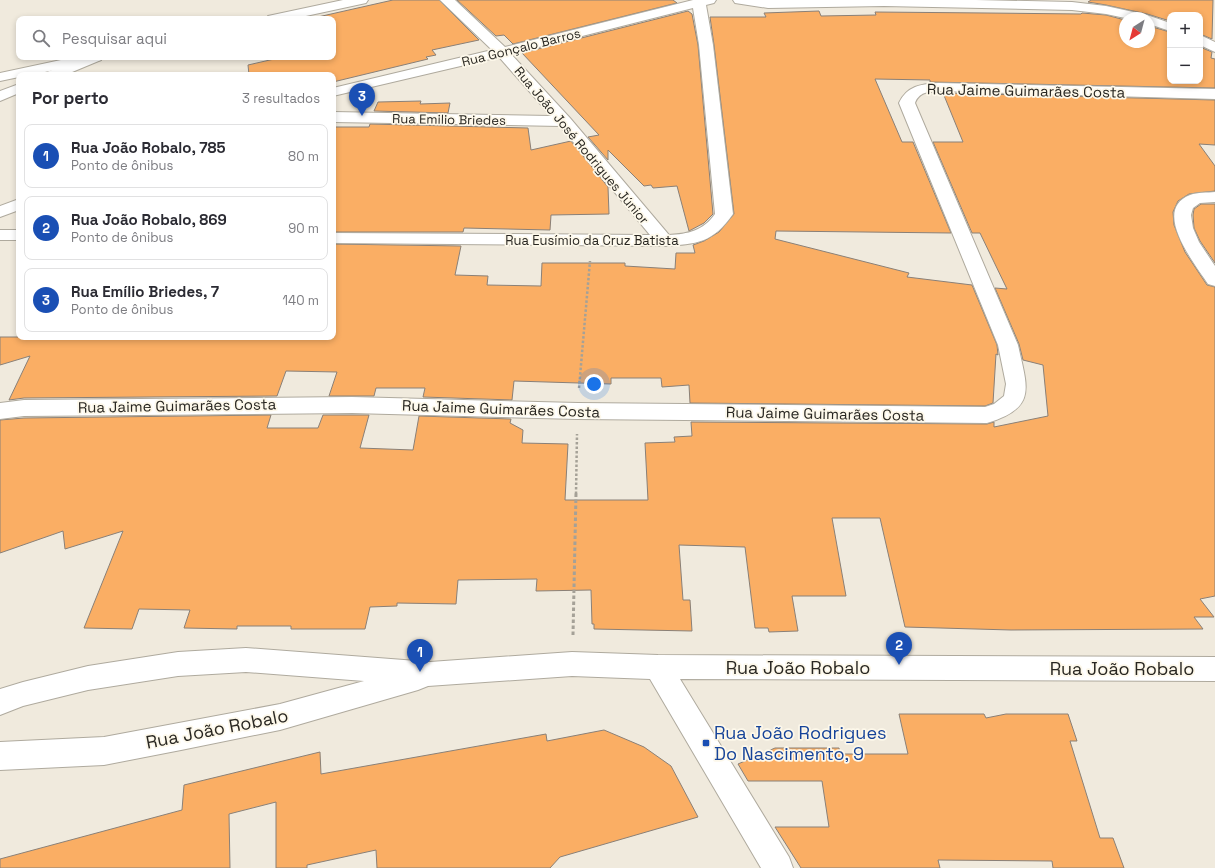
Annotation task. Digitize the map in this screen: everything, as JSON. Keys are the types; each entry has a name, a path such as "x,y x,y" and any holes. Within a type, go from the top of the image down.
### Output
{"street":[{"path":"286,16 361,0"},
{"name":"Rua João José Rodrigues Júnior","path":"446,0 502,52 564,121 664,241"},
{"path":"740,0 768,4 884,2 1059,5 1119,13"},
{"name":"Rua Gonçalo Barros","path":"336,91 502,52 704,1"},
{"name":"Rua Eusímio da Cruz Batista","path":"336,238 664,241 691,239 708,233 720,221 724,214 706,45 704,1"},
{"path":"1155,22 1167,26"},
{"path":"1203,36 1215,38"},
{"path":"1203,41 1215,48"},
{"path":"24,72 82,60"},
{"path":"59,72 89,60"},
{"path":"0,77 16,74"},
{"name":"Rua Jaime Guimarães Costa","path":"0,411 24,408 352,405 578,412 987,415 1002,409 1014,399 1016,384 1008,345 907,103 909,96 915,91 938,87 1215,94"},
{"path":"0,96 16,89"},
{"name":"Rua Emilio Briedes","path":"336,117 564,121"},
{"path":"1215,197 1190,200 1183,206 1182,215 1184,232 1215,280"},
{"path":"0,212 16,205"},
{"path":"0,235 16,235"},
{"name":"Rua João Robalo","path":"0,702 23,694 88,678 178,664 246,660 430,674 572,664 658,667 1215,669"},
{"path":"658,667 778,868"},
{"name":"Rua João Robalo","path":"0,756 104,751 181,737 280,717 430,674"}],"path":[{"path":"572,664 578,412 591,240"}],"building":[{"path":"393,0 439,0 479,40 432,50 436,55 426,57 428,59 336,81 336,72 249,72 248,65 270,60 336,60 336,16 322,16"},
{"path":"457,0 673,0 677,3 513,44 504,35 496,36"},
{"path":"1091,0 1213,0 1212,39 1203,35 1203,12 1167,12 1167,20 1155,16 1155,12 1138,12 1088,2"},
{"path":"688,11 692,14 698,45 713,214 704,223 689,231 677,186 653,188 651,185 644,186 608,150 608,160 588,137 599,135 522,53"},
{"path":"819,11 821,16 876,15 875,12 1082,13 1106,15 1119,18 1119,48 1155,48 1155,28 1167,31 1167,84 1203,84 1203,48 1212,52 1211,58 1215,59 1215,88 930,82 930,80 875,79 902,142 913,142 951,233 776,231 775,239 909,273 907,277 972,285 997,345 998,355 996,354 993,403 985,406 690,403 689,385 662,387 661,378 611,378 611,384 514,381 512,400 423,397 425,388 376,388 374,396 329,396 337,372 286,371 277,396 24,398 9,400 30,356 0,365 0,337 16,337 16,340 336,340 336,244 461,246 455,275 488,276 487,285 541,286 542,263 625,263 625,266 675,269 676,253 695,253 693,245 704,241 719,232 734,214 710,17 766,17 764,13"},
{"path":"943,93 1215,100 1215,145 1199,144 1215,166 1215,191 1189,194 1178,201 1173,212 1174,225 1185,252 1207,285 1215,287 1215,596 1200,599 1214,617 1194,617 1203,629 1011,630 905,627 880,518 832,518 846,596 792,596 798,631 769,632 768,628 755,628 745,547 679,545 683,600 690,600 692,631 594,629 594,624 592,624 591,590 536,591 537,579 458,580 456,604 397,603 397,606 370,607 365,629 291,629 291,626 237,626 237,629 184,628 190,610 139,609 132,629 84,628 123,531 65,549 63,531 0,553 0,420 24,418 271,415 267,428 318,428 323,415 369,415 360,448 413,450 419,416 511,419 510,423 523,430 522,443 568,444 565,500 648,500 645,443 675,442 674,437 692,436 691,422 987,424 994,422 994,427 1048,416 1043,365 1023,360 1019,344 995,288 1007,289 980,233 972,233 933,142 963,142"},
{"path":"421,101 420,104 450,103 448,113 374,111 378,102"},
{"path":"370,124 528,128 531,150 571,141 608,187 609,214 551,215 550,230 464,228 463,232 336,232 336,127 369,127"},
{"path":"1201,204 1215,204 1215,263 1200,241 1194,228 1194,209"},
{"path":"899,714 984,714 986,718 1006,714 1068,714 1077,741 1070,741 1100,838 1113,838 1124,868 1053,868 1052,861 938,860 940,868 801,868 775,827 829,827 822,781 748,781 738,764 775,748 839,748 840,754 908,754"},
{"path":"604,730 644,747 671,766 698,817 560,857 550,868 377,868 376,850 307,865 307,868 276,868 276,802 229,814 230,868 0,868 0,859 182,810 184,785 320,752 321,774 546,734 547,741"}],"place":[{"name":"Rua Emílio Briedes, 7","path":"362,116"},
{"name":"Rua João Robalo, 869","path":"899,665"},
{"name":"Rua João Robalo, 785","path":"420,672"},
{"name":"Rua João Rodrigues Do Nascimento, 9","path":"706,743"}]}
